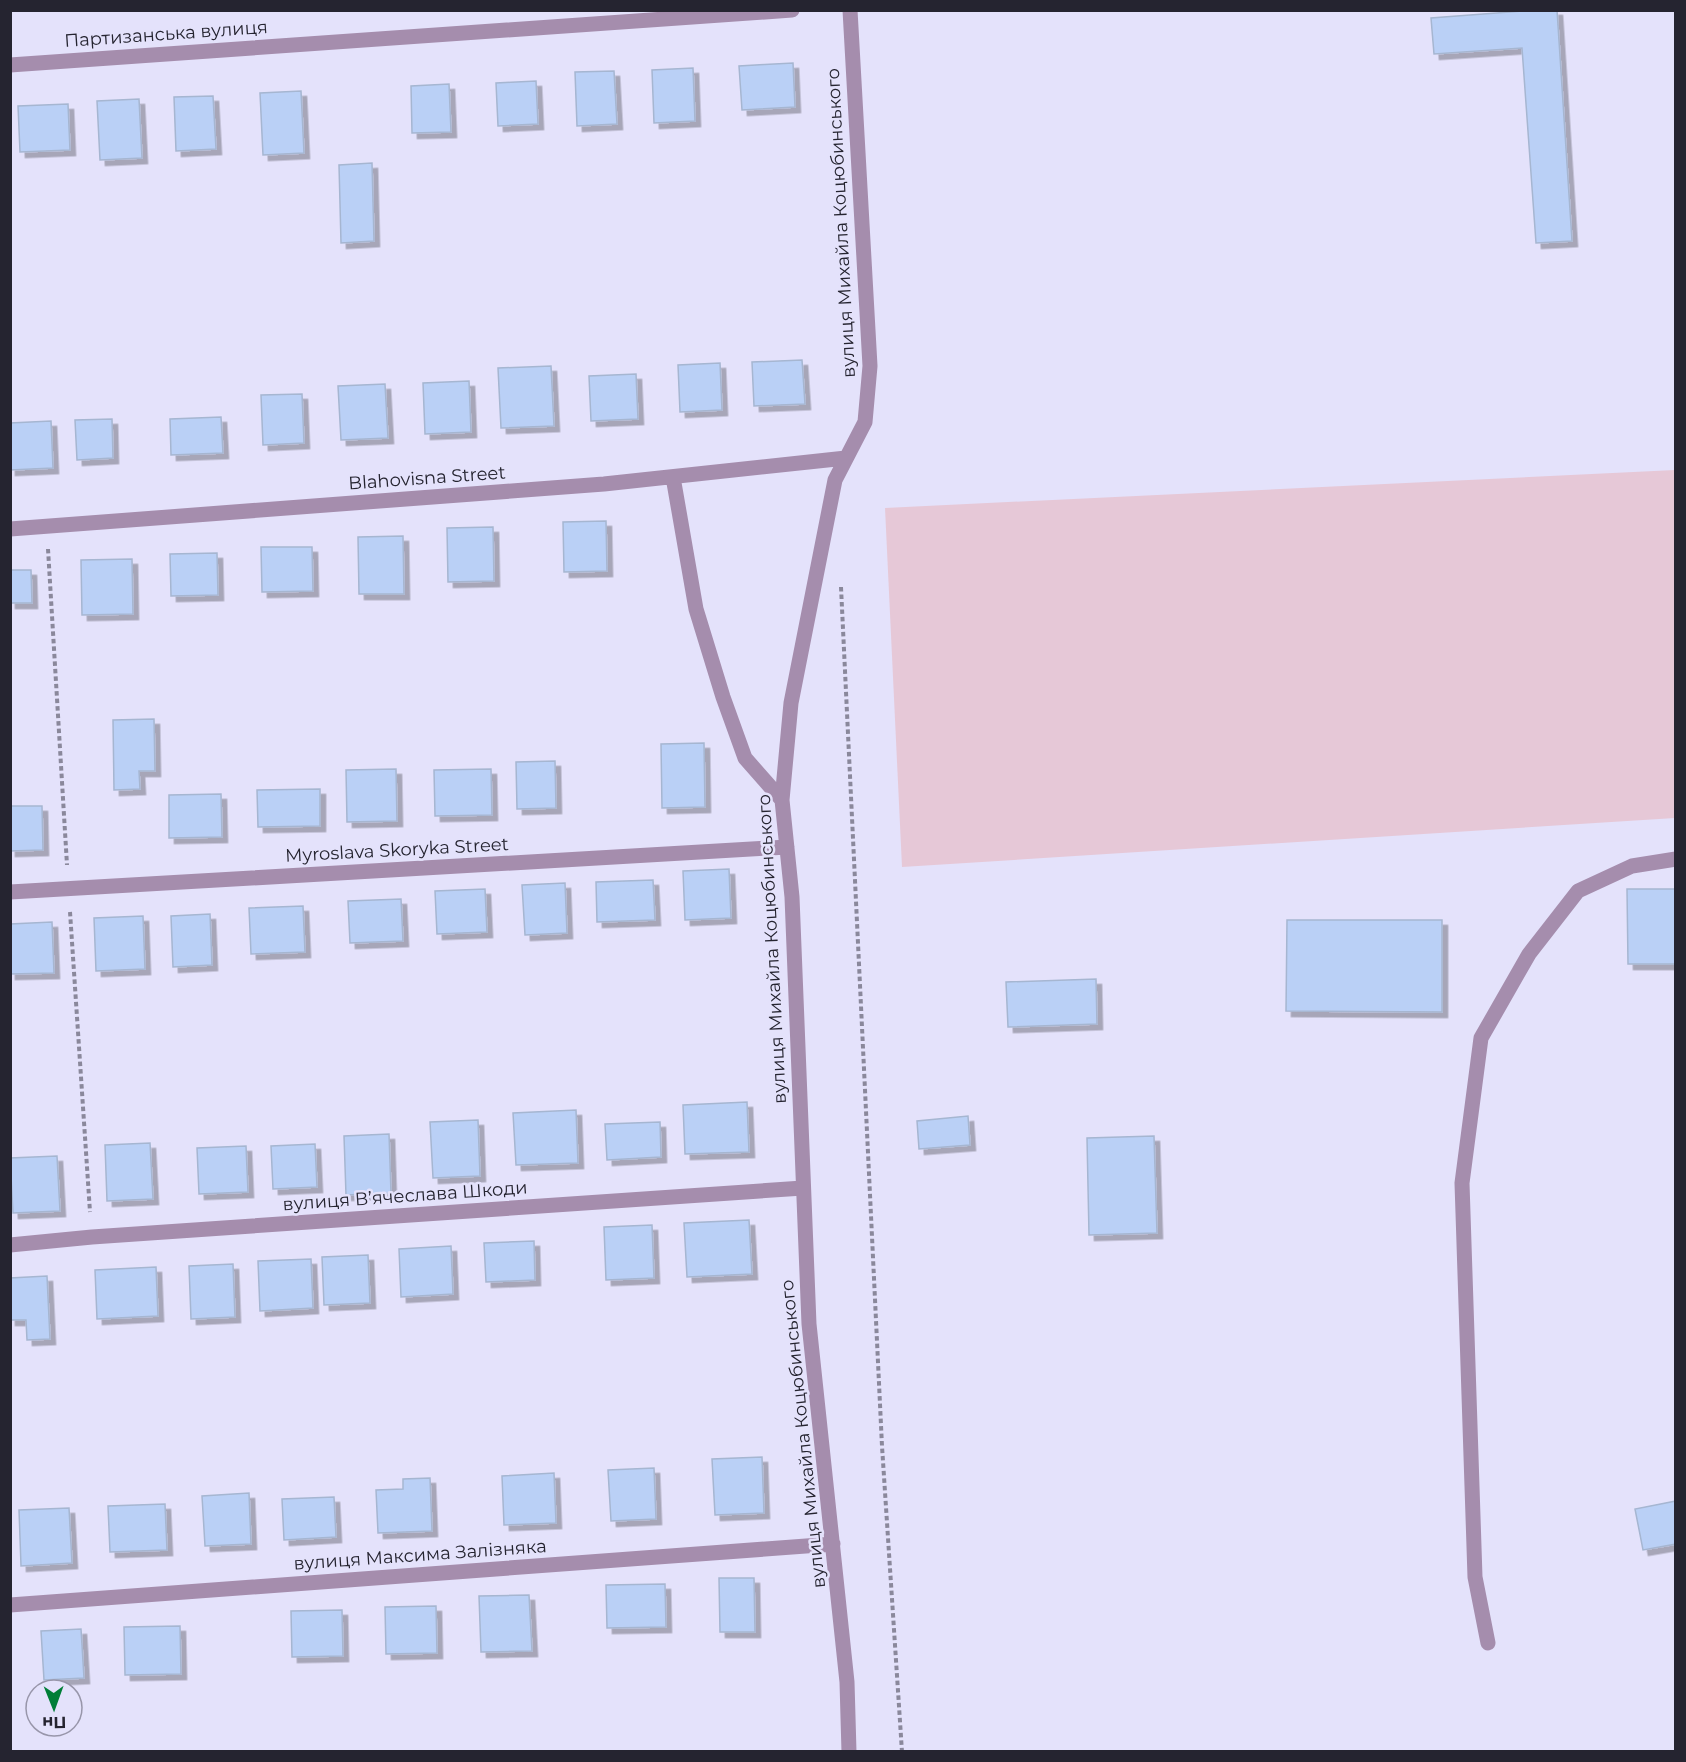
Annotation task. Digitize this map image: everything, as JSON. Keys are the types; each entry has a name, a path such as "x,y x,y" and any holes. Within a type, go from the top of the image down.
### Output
{"street":[{"name":"Партизанська вулиця","path":"10,65 792,10"},
{"name":"вулиця Михайла Коцюбинського","path":"849,1752 847,1682 809,1324 792,897 782,801 791,703 835,480 865,422 870,366 850,10"},
{"name":"Blahovisna Street","path":"10,529 604,484 846,458"},
{"path":"673,477 696,609 723,696 745,758 782,801"},
{"name":"Myroslava Skoryka Street","path":"10,892 787,847"},
{"path":"1488,1644 1474,1577 1462,1183 1482,1038 1529,954 1578,891 1632,866 1676,860"},
{"name":"вулиця Вʼячеслава Шкоди","path":"10,1245 104,1236 803,1188"},
{"name":"вулиця Максима Залізняка","path":"10,1605 833,1544"}],"path":[{"path":"841,586 882,1446 902,1752"}],"shaded area":[{"path":"1675,470 1675,818 902,867 885,508"}],"building":[{"path":"1557,10 1572,241 1536,243 1522,48 1434,54 1431,18"},
{"path":"793,63 795,107 742,110 739,66"},
{"path":"693,68 695,121 654,123 652,70"},
{"path":"614,71 617,124 577,126 575,72"},
{"path":"536,81 538,124 498,126 496,83"},
{"path":"449,84 451,132 412,133 411,86"},
{"path":"301,91 304,153 263,155 260,93"},
{"path":"213,96 216,149 176,151 174,97"},
{"path":"139,99 142,158 100,160 97,101"},
{"path":"68,104 70,150 20,152 18,106"},
{"path":"372,163 374,241 341,243 339,165"},
{"path":"802,360 805,404 754,406 752,362"},
{"path":"720,363 722,410 680,412 678,365"},
{"path":"551,366 554,426 501,428 498,368"},
{"path":"636,374 638,419 591,421 589,376"},
{"path":"469,381 471,432 425,434 423,383"},
{"path":"385,384 388,438 341,440 338,386"},
{"path":"302,394 304,443 263,445 261,395"},
{"path":"221,417 223,453 171,455 170,419"},
{"path":"112,419 113,458 77,460 75,420"},
{"path":"51,421 53,468 10,470 10,423"},
{"path":"606,521 607,571 564,572 563,522"},
{"path":"493,527 494,581 448,582 447,528"},
{"path":"403,536 404,594 359,594 358,537"},
{"path":"261,547 312,547 313,591 262,592"},
{"path":"217,553 218,595 171,596 170,554"},
{"path":"132,559 133,614 82,615 81,560"},
{"path":"10,570 31,570 32,603 10,603"},
{"path":"154,719 155,771 139,771 140,789 114,790 113,720"},
{"path":"704,743 705,807 662,808 661,744"},
{"path":"555,761 556,808 517,809 516,762"},
{"path":"396,769 397,821 347,822 346,770"},
{"path":"491,769 492,815 435,816 434,770"},
{"path":"320,789 320,826 258,827 257,790"},
{"path":"221,794 222,837 169,838 169,795"},
{"path":"10,806 42,806 43,850 10,851"},
{"path":"729,869 731,918 685,920 683,871"},
{"path":"653,880 655,920 597,922 596,882"},
{"path":"565,883 567,933 525,935 522,885"},
{"path":"485,889 487,932 437,934 435,891"},
{"path":"1627,889 1676,889 1676,964 1628,964"},
{"path":"401,899 403,941 350,943 348,901"},
{"path":"303,906 305,952 251,954 249,908"},
{"path":"210,914 212,965 173,967 171,916"},
{"path":"143,916 145,969 96,971 94,918"},
{"path":"1287,920 1442,920 1442,1012 1286,1011"},
{"path":"52,922 54,973 10,974 10,924"},
{"path":"1096,979 1097,1024 1008,1027 1006,982"},
{"path":"747,1102 749,1152 685,1154 683,1105"},
{"path":"576,1110 578,1163 516,1165 513,1113"},
{"path":"968,1116 970,1145 919,1149 917,1121"},
{"path":"478,1120 480,1176 433,1178 430,1122"},
{"path":"660,1122 661,1157 607,1160 605,1124"},
{"path":"389,1134 391,1193 346,1195 344,1136"},
{"path":"1154,1136 1157,1233 1089,1235 1087,1138"},
{"path":"150,1143 153,1199 107,1201 105,1145"},
{"path":"315,1144 317,1187 273,1189 271,1146"},
{"path":"246,1146 248,1192 199,1194 197,1148"},
{"path":"57,1156 60,1211 13,1213 10,1158"},
{"path":"749,1220 752,1274 687,1277 684,1223"},
{"path":"652,1225 654,1278 606,1280 604,1227"},
{"path":"534,1241 535,1280 486,1282 484,1243"},
{"path":"451,1246 453,1294 401,1297 399,1249"},
{"path":"368,1255 370,1303 324,1305 322,1257"},
{"path":"311,1259 313,1308 260,1311 258,1261"},
{"path":"233,1264 235,1317 191,1319 189,1266"},
{"path":"156,1267 158,1316 97,1319 95,1270"},
{"path":"47,1276 50,1339 27,1340 26,1320 10,1320 10,1278"},
{"path":"762,1457 764,1513 715,1515 712,1459"},
{"path":"654,1468 656,1519 611,1521 608,1470"},
{"path":"554,1473 556,1523 504,1525 502,1476"},
{"path":"430,1478 432,1531 378,1533 376,1490 403,1489 403,1479"},
{"path":"249,1493 251,1544 205,1546 202,1496"},
{"path":"334,1497 336,1537 284,1540 282,1499"},
{"path":"1676,1501 1676,1544 1643,1550 1635,1509"},
{"path":"165,1504 167,1550 110,1552 108,1506"},
{"path":"69,1508 72,1563 21,1566 19,1510"},
{"path":"719,1578 754,1578 755,1632 720,1632"},
{"path":"665,1584 666,1627 607,1628 606,1585"},
{"path":"529,1595 532,1651 481,1652 479,1596"},
{"path":"436,1606 437,1653 386,1654 385,1607"},
{"path":"342,1610 343,1656 292,1657 291,1611"},
{"path":"180,1626 181,1674 125,1675 124,1627"},
{"path":"81,1629 84,1678 44,1678 41,1631"}]}
